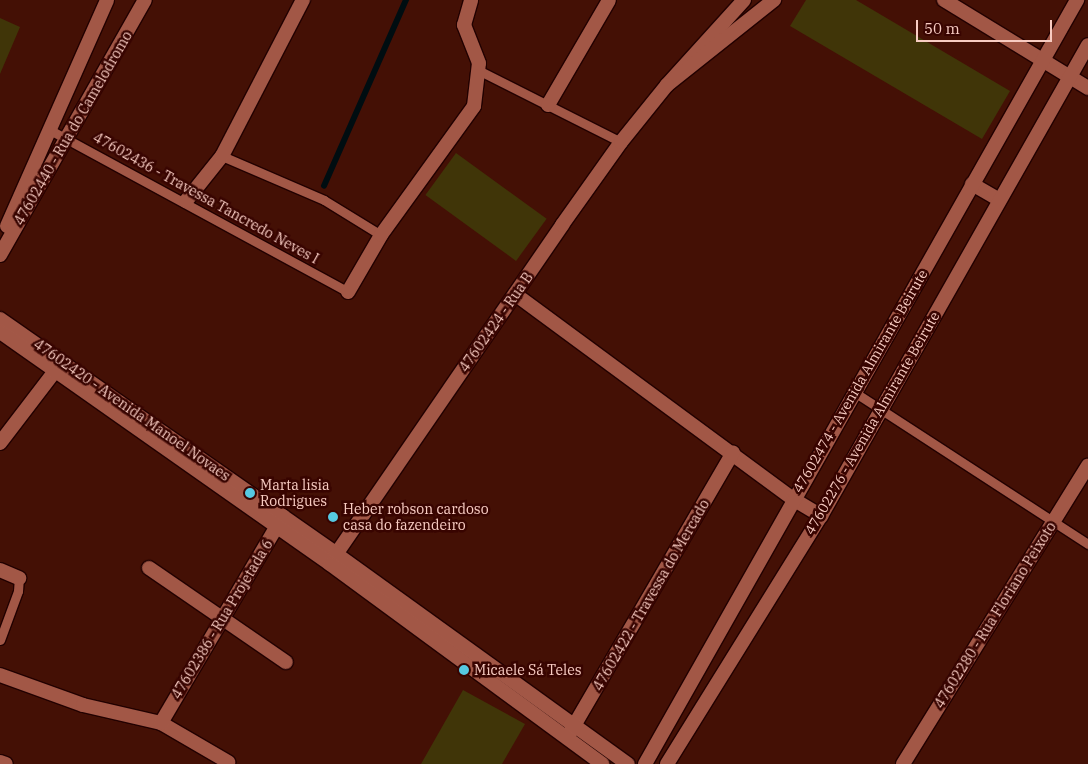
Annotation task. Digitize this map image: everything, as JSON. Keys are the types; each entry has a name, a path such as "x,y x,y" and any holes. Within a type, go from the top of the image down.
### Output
{"street":[{"name":"47602440 - Rua do Camelodromo","path":"0,242 107,0"},
{"name":"47602440 - Rua do Camelodromo","path":"0,255 145,0"},
{"path":"186,201 222,156 303,0"},
{"path":"348,292 381,235 474,106 479,63 464,25 471,0"},
{"path":"548,105 609,0"},
{"name":"47602424 - Rua B","path":"333,558 621,142 667,84 744,0"},
{"name":"47602424 - Rua B","path":"667,84 774,0"},
{"path":"944,0 1088,88"},
{"name":"47602474 - Avenida Almirante Beirute","path":"645,764 793,499 1077,0"},
{"name":"47602276 - Avenida Almirante Beirute","path":"668,764 821,516 882,410 998,199 1088,45"},
{"path":"1071,76 1088,82"},
{"path":"972,184 998,199"},
{"path":"515,294 793,499 821,516"},
{"name":"47602420 - Avenida Manoel Novaes","path":"0,319 59,366 333,558 571,731 628,764"},
{"path":"0,332 59,366 0,444"},
{"name":"47602422 - Travessa do Mercado","path":"571,731 733,453"},
{"name":"47602280 - Rua Floriano Peixoto","path":"903,764 1088,466"},
{"name":"47602386 - Rua Projetada 6","path":"161,723 280,521"},
{"path":"149,568 286,662"},
{"path":"0,570 19,578"},
{"path":"0,674 83,705 161,723 227,763"},
{"path":"571,731 602,764"},
{"path":"0,762 6,764"}],"lane":[{"path":"478,70 621,142"},
{"name":"47602436 - Travessa Tancredo Neves I","path":"50,130 186,201 348,292"},
{"path":"222,156 324,200 381,235"},
{"path":"854,392 1088,544"},
{"path":"0,640 18,591 19,578"}],"building":[{"path":"806,0 856,0 1010,91 982,139 790,26"},
{"path":"0,18 20,27 0,74"},
{"path":"456,153 547,219 516,261 425,195"},
{"path":"463,690 525,724 502,764 421,764"}],"waterway":[{"path":"324,186 406,0"}],"place":[{"name":"Marta lisia Rodrigues","path":"250,493"},
{"name":"Heber robson cardoso casa do fazendeiro","path":"333,517"},
{"name":"Micaele Sá Teles","path":"464,670"}]}
